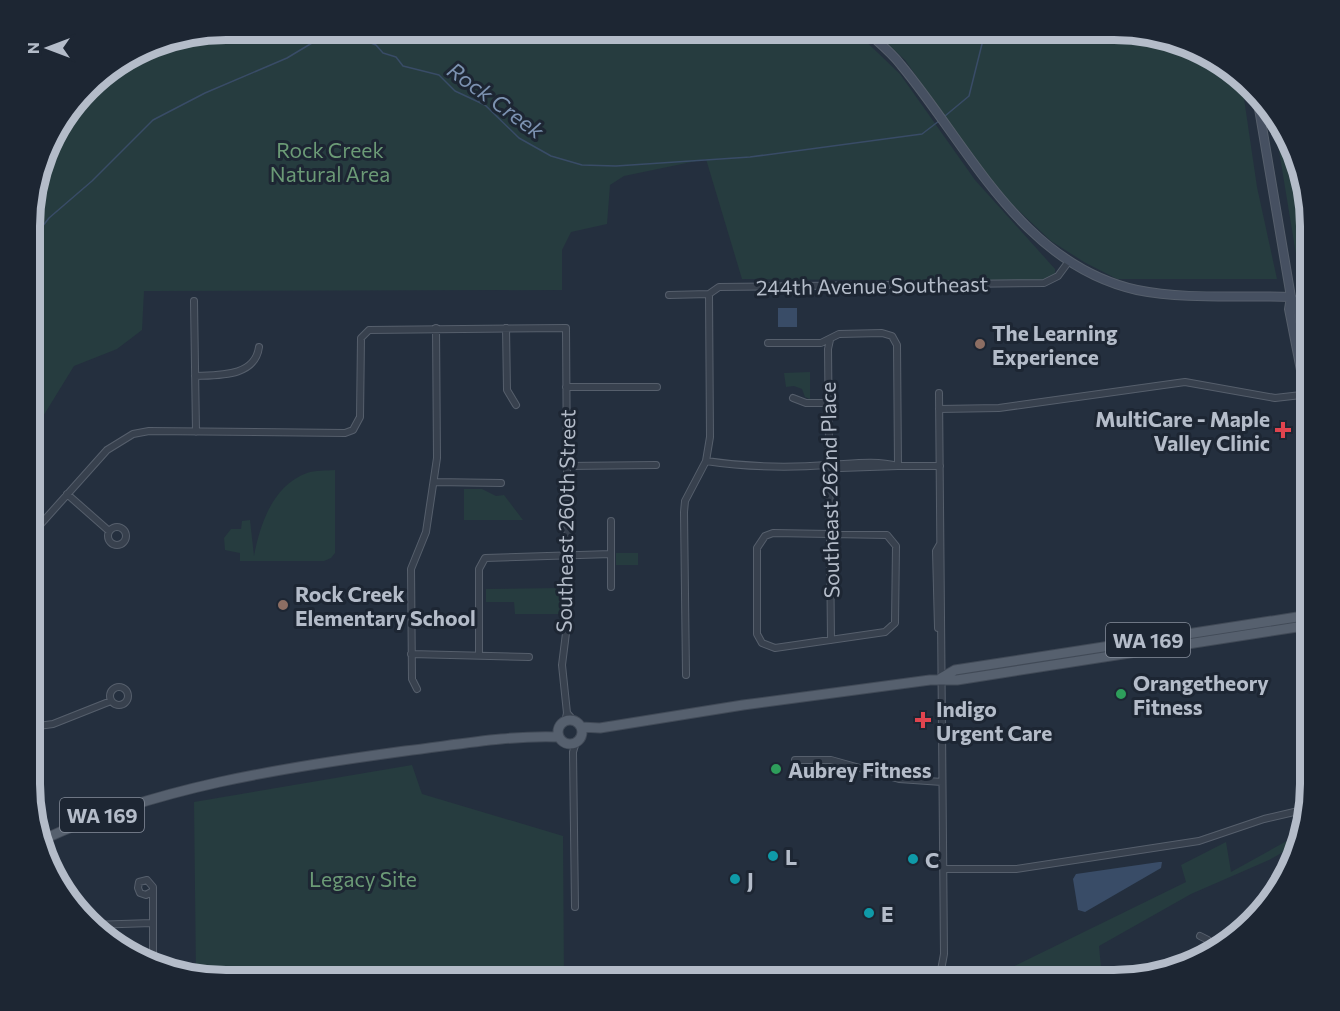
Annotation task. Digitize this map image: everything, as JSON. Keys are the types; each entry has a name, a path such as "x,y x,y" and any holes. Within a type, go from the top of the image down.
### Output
{"main road":[{"name":"WA 169","path":"941,678 955,670 1299,617"},
{"name":"WA 169","path":"574,732 747,704 941,678 957,680 1299,628"},
{"path":"1086,660 1090,655 1121,649 1124,645"},
{"path":"559,734 574,732"},
{"path":"559,734 574,732"},
{"name":"WA 169","path":"48,837 106,813 212,783 374,756 559,734"}],"street":[{"path":"876,41 899,63 1018,218 1042,242 1069,261 1109,281 1154,293 1291,297"},
{"path":"1260,111 1291,297 1297,308 1300,322"},
{"name":"244th Avenue Southeast","path":"669,295 709,294 719,287 1044,283 1058,276 1069,261"},
{"path":"686,675 684,512 690,492 706,461 710,437 709,294"},
{"path":"1291,297 1289,309 1300,357"},
{"path":"194,301 196,432"},
{"path":"41,523 116,442 149,431 345,433 353,430 360,417 361,338 364,333 375,328 506,328 507,390 516,405"},
{"path":"417,690 412,679 411,569 426,532 437,458 436,328"},
{"name":"Southeast 260th Street","path":"506,328 566,328 568,617 562,665 574,732 576,908"},
{"path":"768,343 821,343 839,334 889,335 897,345 898,466"},
{"name":"Southeast 262nd Place","path":"830,340 831,640"},
{"path":"195,376 223,374 246,368 257,356 260,346"},
{"path":"939,409 999,408 1185,382 1256,396 1275,398 1300,395"},
{"path":"566,387 657,387"},
{"path":"939,393 944,954 941,970"},
{"path":"793,398 806,403 829,403"},
{"path":"706,461 743,466 829,465 841,468 940,466"},
{"path":"567,466 656,465"},
{"path":"434,482 501,483"},
{"path":"67,494 109,531"},
{"path":"611,521 611,587"},
{"path":"773,533 830,533 879,533 893,539 896,546 895,623 885,632 775,648 762,643 757,634 757,548 762,539 773,533"},
{"path":"479,655 479,569 483,560 490,556 611,554"},
{"path":"411,654 529,657"},
{"path":"41,726 53,724 111,701"},
{"path":"795,760 831,760 899,779 942,782"},
{"path":"943,869 1016,868 1199,842 1263,819 1298,811"},
{"path":"151,892 153,955"},
{"path":"105,925 152,923"},
{"path":"1200,936 1208,940 1209,944"}],"green space":[{"name":"Rock Creek Natural Area","path":"214,41 866,41 900,74 975,180 1055,269 1055,275 1041,281 742,279 706,159 624,176 610,185 607,224 571,232 562,250 562,290 144,291 142,330 117,349 74,366 40,420 40,226 42,202 50,167 72,123 87,104 113,79 133,65 155,55 190,44"},
{"path":"885,41 1126,41 1162,47 1206,65 1243,94 1257,187 1277,279 1117,279 1084,262 1051,241 997,190 905,60"},
{"path":"1277,138 1290,167 1296,190 1300,226 1300,278"},
{"path":"810,372 810,399 805,397 802,389 794,386 786,387 784,373"},
{"path":"335,470 335,553 331,558 324,561 240,561 240,553 225,550 224,538 231,529 241,529 242,521 250,520 254,556 264,519 285,487 307,473"},
{"path":"464,489 482,489 496,496 504,495 523,520 464,520"},
{"path":"616,553 638,553 638,565 616,565"},
{"path":"561,588 561,614 515,614 514,602 486,602 486,589"},
{"name":"Legacy Site","path":"412,765 422,794 563,836 564,970 214,970 196,968 194,802"},
{"path":"1291,839 1287,850 1269,860 1191,894 1099,946 1101,967 1087,970 1006,970 1186,882 1181,865 1226,842 1231,872"}],"water":[{"path":"778,308 797,308 797,327 778,327"},
{"path":"1162,862 1161,868 1085,912 1078,910 1073,879 1076,874"}],"waterway":[{"name":"Rock Creek","path":"40,230 49,218 92,181 153,120 205,93 287,58 315,41"},
{"name":"Rock Creek","path":"363,41 376,45 383,53 396,57 403,66 439,75 455,91 485,105 519,138 551,156 582,165 616,166 750,157 922,134 939,121"},
{"name":"Rock Creek","path":"945,116 969,96 985,41"}],"place":[{"name":"The Learning Experience","path":"980,344"},
{"name":"MultiCare - Maple Valley Clinic","path":"1283,430"},
{"name":"Rock Creek Elementary School","path":"283,605"},
{"name":"Orangetheory Fitness","path":"1121,694"},
{"name":"Indigo Urgent Care","path":"923,720"},
{"name":"Aubrey Fitness","path":"776,769"},
{"name":"L","path":"773,856"},
{"name":"C","path":"913,859"},
{"name":"J","path":"735,879"},
{"name":"E","path":"869,913"}]}
